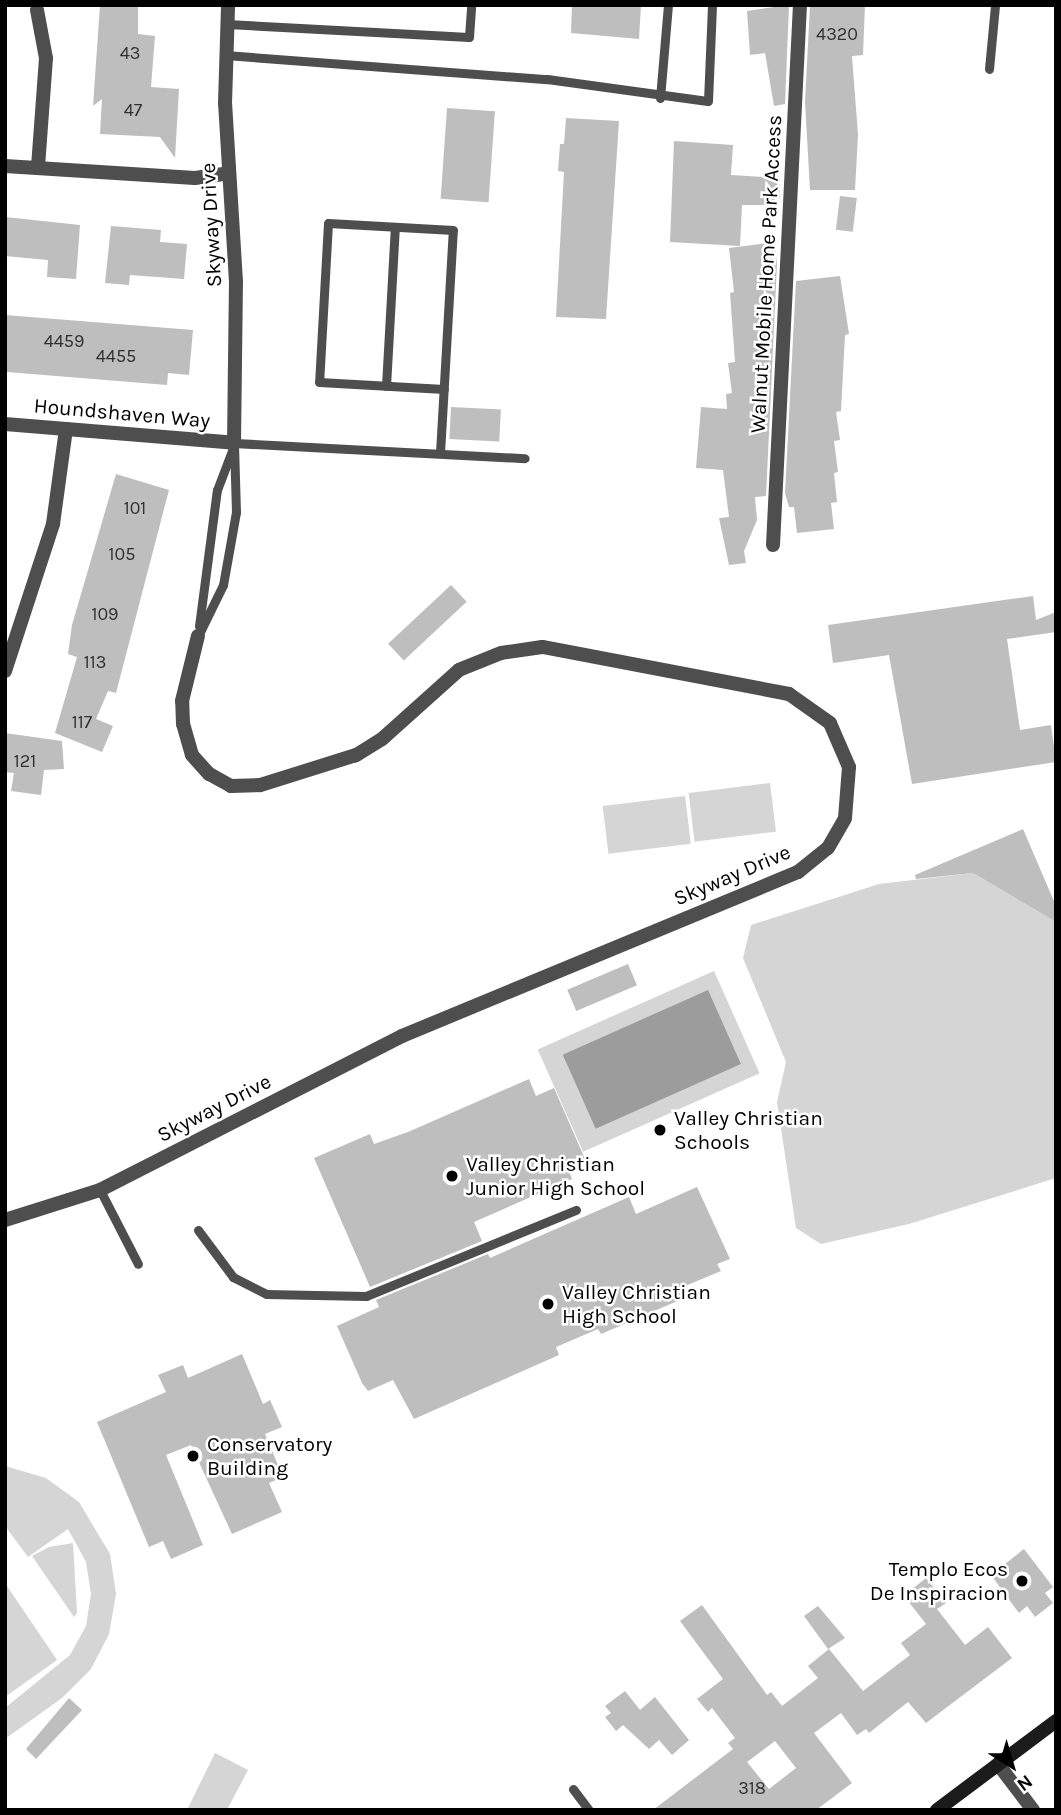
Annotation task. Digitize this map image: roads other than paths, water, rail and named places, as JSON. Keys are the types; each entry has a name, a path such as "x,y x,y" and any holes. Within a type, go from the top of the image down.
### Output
{"main road":[{"path":"937,1810 1056,1721"}],"street":[{"name":"Skyway Drive","path":"228,5 225,55 236,282 234,443"},
{"name":"Walnut Mobile Home Park Access","path":"774,545 800,5"},
{"path":"37,10 46,58 38,168"},
{"path":"5,166 195,178 229,173"},
{"name":"Houndshaven Way","path":"5,425 234,443"},
{"path":"5,671 53,524 66,429"},
{"name":"Skyway Drive","path":"5,1220 100,1190 402,1036 798,872 828,848 845,818 849,766 830,723 789,694 542,648 500,653 459,670 382,739 356,755 260,785 231,786 208,774 192,755 183,724 182,701 198,636"},
{"path":"998,1764 1033,1810"}],"lane":[{"path":"226,24 470,37 471,5"},
{"path":"660,98 668,5"},
{"path":"225,55 547,79 660,98 708,102 712,5"},
{"path":"989,69 995,5"},
{"path":"440,453 444,388 453,230 328,223 320,382 444,388"},
{"path":"386,386 395,227"},
{"path":"234,443 526,458"},
{"name":"Skyway Drive","path":"198,636 217,490 234,443"},
{"name":"Skyway Drive","path":"198,636 223,585 236,512 234,443"},
{"path":"100,1190 138,1264"},
{"path":"198,1230 233,1277 266,1294 366,1296 576,1210"},
{"path":"573,1789 589,1810"}],"place":[{"name":"Valley Christian Schools","path":"660,1130"},
{"name":"Valley Christian Junior High School","path":"452,1176"},
{"name":"Valley Christian High School","path":"548,1304"},
{"name":"Conservatory Building","path":"193,1456"},
{"name":"Templo Ecos De Inspiracion","path":"1022,1581"}]}
